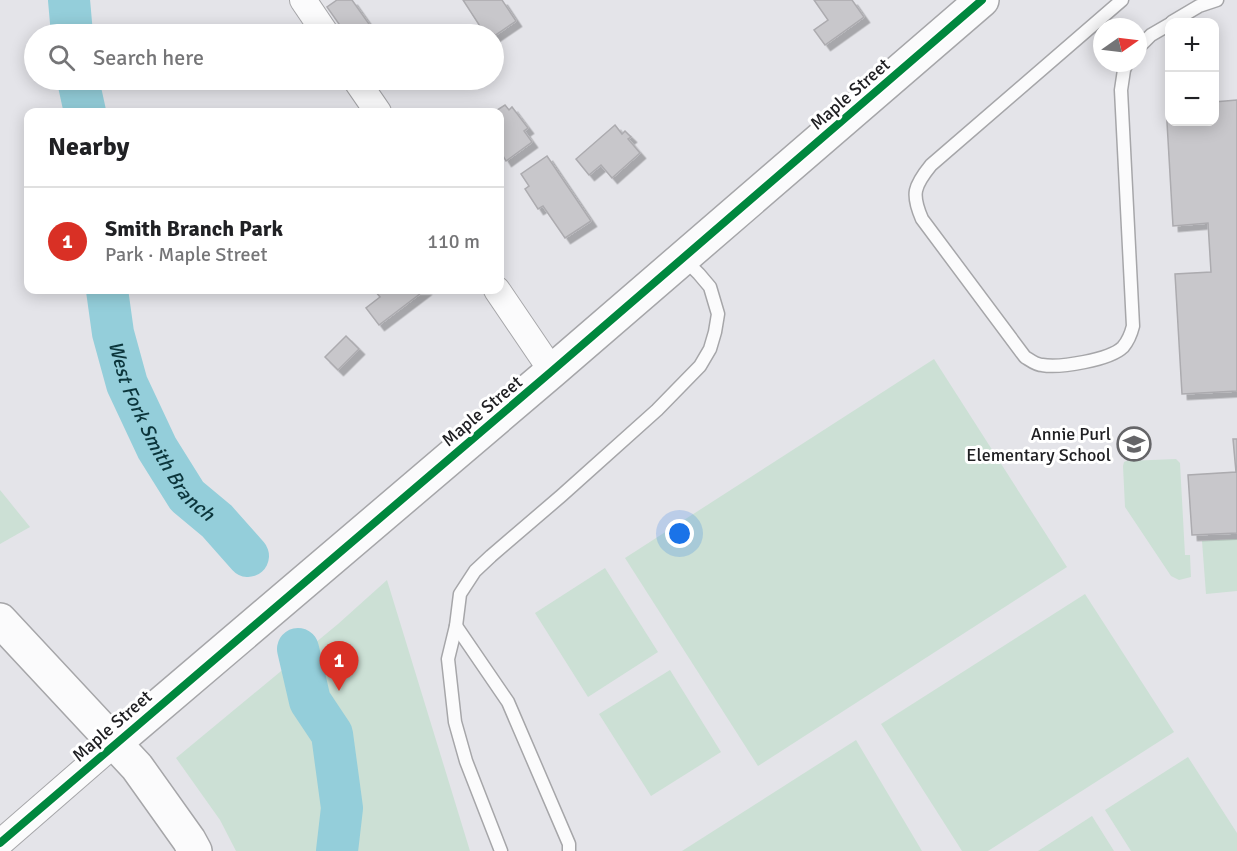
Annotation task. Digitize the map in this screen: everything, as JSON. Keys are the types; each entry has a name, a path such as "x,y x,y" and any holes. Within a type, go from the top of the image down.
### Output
{"street":[{"path":"303,0 319,24"},
{"name":"Maple Street","path":"0,843 982,0"},
{"path":"363,90 375,108"},
{"path":"500,294 552,371"},
{"path":"0,620 137,767 195,851"}],"lane":[{"path":"1101,18 1122,0"},
{"path":"1179,18 1199,6 1217,0"},
{"path":"1093,25 931,165 915,192 917,207 922,219 1025,357 1039,365 1055,366 1098,359 1121,349 1130,339 1133,326 1121,90 1124,72"},
{"path":"1147,39 1165,27"},
{"path":"501,851 466,761 455,722 448,659 456,626 460,594 475,571 657,410 700,366 710,349 718,314 710,288 683,258"},
{"path":"456,626 508,702 570,844 569,851"}],"green space":[{"path":"934,359 1067,567 758,766 625,558"},
{"path":"1176,459 1180,463 1185,555 1190,555 1191,577 1179,580 1171,576 1125,507 1123,466 1126,461"},
{"path":"0,490 30,527 0,544"},
{"path":"1237,539 1237,591 1206,594 1202,541"},
{"path":"605,568 658,652 588,697 535,613"},
{"path":"387,580 470,851 236,851 220,820 176,758 338,624"},
{"path":"1085,594 1174,732 988,851 962,851 881,724"},
{"path":"670,670 721,752 651,796 599,714"},
{"path":"856,740 922,851 682,851"},
{"path":"1188,757 1237,833 1237,851 1131,851 1105,810"},
{"path":"1092,816 1114,851 1038,851"}],"building":[{"path":"337,0 352,0 369,24 339,24 327,7"},
{"path":"463,0 502,0 516,21 504,29 504,24 479,24"},
{"path":"814,0 852,0 864,17 825,45 814,30 828,20"},
{"path":"1237,100 1237,391 1182,394 1175,274 1211,272 1208,223 1173,226 1167,126 1219,126 1219,102"},
{"path":"505,105 509,110 512,107 528,128 524,131 532,142 506,161 504,158 504,108 500,108"},
{"path":"615,125 622,134 625,131 631,137 628,139 640,153 612,178 601,165 589,175 576,159"},
{"path":"547,156 591,221 565,238 543,206 538,209 525,189 529,186 521,174"},
{"path":"378,294 420,294 379,325 366,308 380,297"},
{"path":"346,336 359,349 338,370 325,357"},
{"path":"1233,439 1237,439 1237,533 1192,535 1188,475 1236,472"}],"waterway":[{"name":"West Fork Smith Branch","path":"69,0 71,24"},
{"name":"West Fork Smith Branch","path":"80,90 84,108"},
{"name":"West Fork Smith Branch","path":"108,294 113,333 127,384 157,448 187,496 217,521 248,556"},
{"name":"West Fork Smith Branch","path":"298,649 310,701 332,734 342,808 337,851"}],"cycle path":[{"path":"0,843 982,0"}],"place":[{"name":"Annie Purl Elementary School","path":"1134,444"},
{"name":"Smith Branch Park","path":"339,691"}]}
